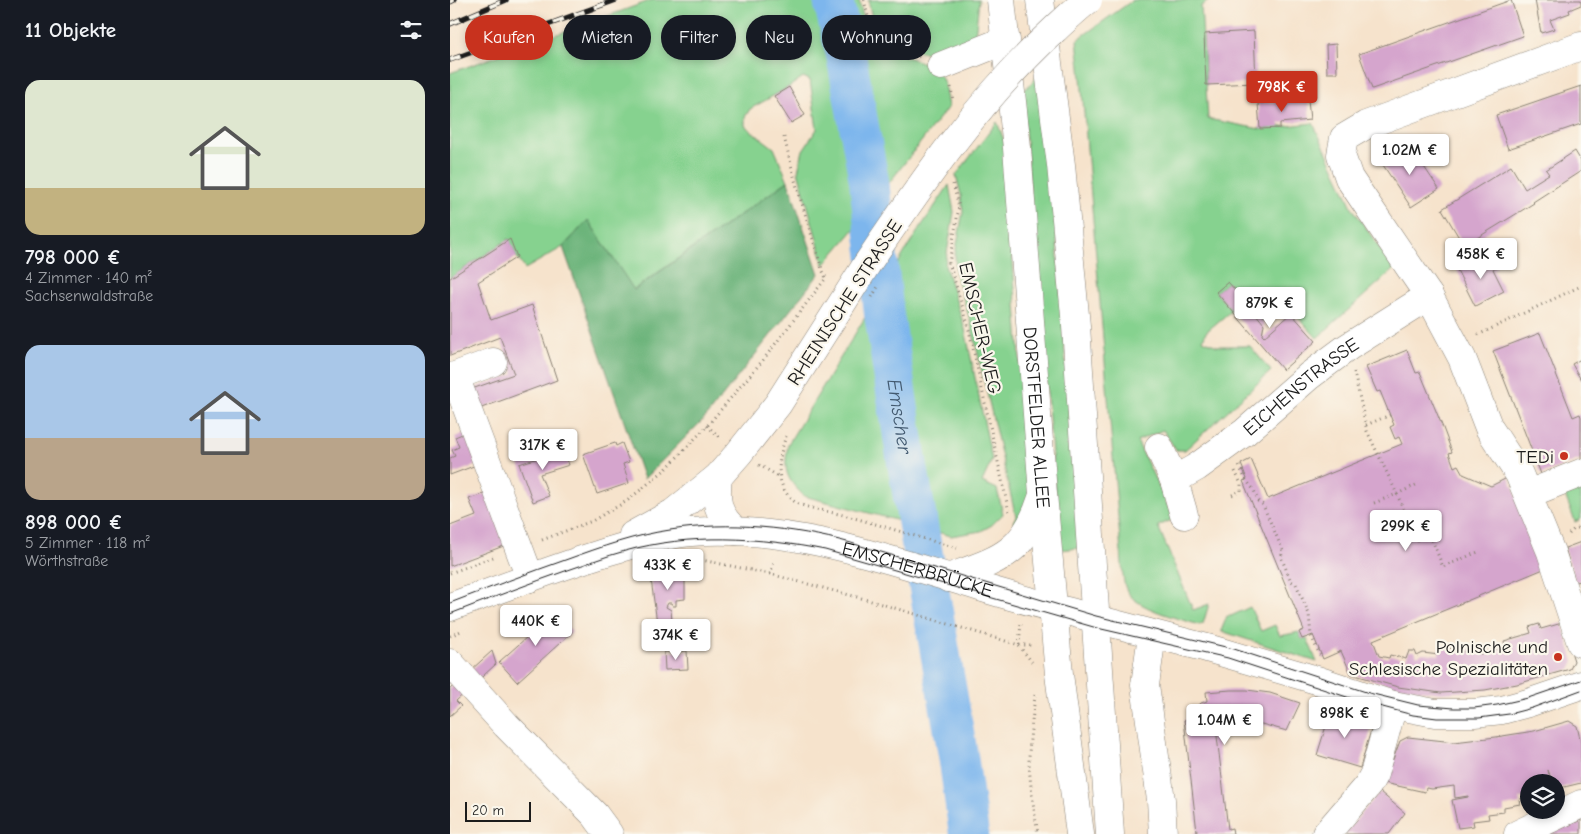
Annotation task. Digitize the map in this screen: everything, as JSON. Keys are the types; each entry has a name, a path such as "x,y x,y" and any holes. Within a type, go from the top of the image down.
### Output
{"main road":[{"name":"DORSTFELDER ALLEE","path":"1001,0 1017,148 1043,494 1061,697 1080,834"},
{"path":"1040,0 1062,174 1076,326 1110,834"},
{"name":"RHEINISCHE STRASSE","path":"568,564 623,540 673,513 718,477 778,404 867,264 927,176 988,98 1028,54 1088,0"},
{"path":"941,66 1006,40"},
{"path":"1581,46 1366,125 1344,138 1341,155 1350,178 1429,296 1455,346 1489,428 1519,474 1551,552 1581,642"},
{"name":"EICHENSTRASSE","path":"1174,480 1197,467 1245,432 1309,376 1348,347 1429,296"},
{"path":"493,362 455,376 530,578"},
{"path":"1159,447 1174,480 1184,515"},
{"path":"1528,494 1581,473"},
{"path":"718,477 716,493 718,506 725,522 736,531"},
{"path":"948,578 988,563 1016,546 1035,518 1043,494"},
{"name":"EMSCHERBRÜCKE","path":"736,531 784,536 852,550 1011,597 1217,651 1320,681 1392,705 1435,713 1502,710 1581,684"},
{"name":"RHEINISCHE STRASSE","path":"450,607 568,564 650,539 692,532 736,531"},
{"path":"1152,635 1145,685 1161,800 1163,834"},
{"path":"450,663 506,725 595,815 609,834"},
{"path":"1326,834 1368,785 1374,774 1392,705"},
{"path":"1518,834 1581,804"}],"path":[{"path":"864,0 870,25 890,46 932,60 941,66 950,81 953,109"},
{"path":"784,137 822,269 840,306"},
{"name":"EMSCHER-WEG","path":"953,182 959,207 949,263 966,321 1009,510 1008,519"},
{"path":"450,573 592,521 627,501 666,469 707,426 763,360 832,270"},
{"path":"1455,346 1581,286"},
{"path":"1348,347 1366,425 1416,540 1430,534 1443,566 1478,552"},
{"path":"1366,425 1390,415"},
{"path":"1240,468 1258,501 1263,505 1283,551 1281,557 1291,581 1296,584 1310,614 1311,636 1322,660"},
{"path":"1232,495 1240,491 1241,487 1234,470"},
{"path":"778,476 784,489 796,503 947,545 964,548"},
{"path":"1374,503 1418,484"},
{"path":"794,508 796,503"},
{"path":"650,566 702,560 770,574 1017,644 1032,644"},
{"path":"770,574 774,564"},
{"path":"450,636 468,628"},
{"path":"1017,644 1019,637"},
{"path":"1017,644 1029,656 1035,666"},
{"path":"1036,690 1030,733 1029,760 1038,834"}],"green space":[{"path":"652,0 825,0 828,15 822,15 822,60 837,60 868,213 824,265 798,171 803,150 817,129 810,80 803,77 750,109 745,117 745,126 774,148 788,181 633,290 588,220 563,247 525,269 509,239 450,278 450,73 486,60 553,60 553,36 563,32 563,60 651,60 651,15 610,15"},
{"path":"837,0 859,0 863,15 840,15"},
{"path":"868,0 979,0 973,45 937,53 931,53 931,15 871,15"},
{"path":"1133,0 1210,0 1201,6 1208,119 1260,129 1313,123 1353,209 1394,269 1317,338 1284,302 1262,321 1251,308 1254,305 1249,298 1245,301 1228,282 1216,292 1232,310 1206,332 1203,340 1217,346 1250,346 1271,371 1185,450 1176,450 1163,430 1137,441 1174,519 1158,526 1193,610 1209,604 1203,624 1199,625 1149,608 1140,603 1127,591 1123,575 1077,40"},
{"path":"850,60 916,60 927,64 940,75 944,83 948,107 879,196"},
{"path":"1038,76 1056,229 1079,548 1060,550 1022,93"},
{"path":"997,122 1004,140 1030,495 1019,527 1013,522 1016,516 970,320 956,274 955,255 963,212 956,175"},
{"path":"788,181 819,274 706,417 644,479 563,247 588,220 634,290"},
{"path":"949,185 954,212 945,265 965,329 992,460 982,482 997,489 1003,514 992,525 981,531 951,536 927,529 912,461 902,358 890,277"},
{"path":"878,296 894,402 892,414 911,524 804,496 789,478 786,466 788,444"},
{"path":"1581,489 1581,519 1575,522 1565,495"},
{"path":"1250,607 1261,631 1275,625 1280,636 1299,632 1302,639 1307,638 1317,662 1221,631 1227,616"}],"building":[{"path":"1511,0 1523,36 1372,89 1359,54"},
{"path":"1535,0 1581,0 1581,5 1569,10 1570,13 1550,20 1554,29 1541,33"},
{"path":"1254,31 1256,83 1206,85 1204,34"},
{"path":"1336,44 1337,73 1327,73 1326,45"},
{"path":"1581,86 1581,124 1508,149 1496,115"},
{"path":"789,87 805,115 791,123 774,96"},
{"path":"1308,100 1310,120 1280,123 1280,128 1260,129 1258,103"},
{"path":"1410,146 1439,189 1411,207 1381,162 1403,147 1405,150"},
{"path":"1575,151 1581,161 1581,171 1534,203 1464,246 1442,209 1511,166 1525,189 1549,174 1546,170"},
{"path":"510,239 517,257 478,282 491,320 532,305 557,380 476,410 469,390 514,374 500,337 450,356 450,278"},
{"path":"1486,255 1491,255 1497,268 1493,269 1504,291 1475,306 1457,270"},
{"path":"1228,282 1245,301 1249,298 1255,305 1251,308 1264,324 1262,335 1264,337 1291,313 1316,341 1283,370 1216,292"},
{"path":"1540,333 1573,417 1580,414 1581,417 1581,459 1541,474 1493,351"},
{"path":"1407,350 1416,373 1420,372 1443,428 1452,452 1449,453 1454,467 1458,465 1463,474 1491,486 1509,477 1546,568 1373,640 1379,656 1389,658 1390,655 1406,659 1409,651 1415,651 1417,656 1423,653 1439,655 1439,649 1453,648 1453,652 1464,652 1468,648 1478,647 1480,654 1499,649 1498,647 1505,645 1504,641 1531,633 1529,627 1539,624 1541,629 1562,623 1574,661 1570,669 1517,684 1485,690 1441,693 1398,687 1351,674 1341,651 1323,659 1313,635 1302,639 1299,632 1304,630 1243,481 1247,479 1241,464 1251,459 1268,499 1402,444 1399,437 1395,439 1390,427 1394,425 1380,391 1377,392 1366,367"},
{"path":"1581,359 1581,380 1572,364"},
{"path":"467,432 479,464 450,475 450,458 455,456 452,450 459,447 455,437"},
{"path":"561,443 569,465 540,474 549,496 533,502 519,464 548,455 546,449"},
{"path":"615,443 616,446 622,443 629,462 623,464 629,483 597,494 583,454"},
{"path":"489,492 509,544 450,566 450,526 476,516 469,499"},
{"path":"1581,542 1581,581 1575,582 1565,548"},
{"path":"685,566 685,599 676,600 676,606 668,603 666,607 671,610 672,621 657,623 650,572"},
{"path":"555,612 572,632 517,682 499,662"},
{"path":"492,651 496,664 456,701 461,706 450,716 450,689"},
{"path":"687,651 688,669 665,670 664,652"},
{"path":"1231,690 1270,693 1300,703 1287,731 1254,722 1221,721 1216,728 1228,829 1232,828 1233,834 1193,834 1197,832 1184,720 1193,719 1197,707 1207,701 1206,692"},
{"path":"1331,710 1373,723 1360,768 1317,755"},
{"path":"1569,721 1577,726 1581,743 1581,783 1565,787 1565,774 1549,774 1548,770 1549,774 1520,774 1520,804 1504,807 1504,812 1488,814 1489,819 1473,821 1474,826 1458,828 1452,800 1468,796 1455,798 1454,786 1426,788 1425,792 1384,783 1400,741 1408,737 1454,742 1534,731"},
{"path":"1380,792 1405,813 1389,834 1344,834"},
{"path":"1581,820 1581,834 1550,834"}],"waterway":[{"name":"Emscher","path":"833,0 846,55 869,181 884,314 907,462 958,755 969,834"}],"tram line":[{"path":"450,603 593,550 644,535 693,527 761,527 829,537 1096,616 1234,649 1369,693 1418,705 1454,708 1497,705 1528,698 1581,680"},
{"path":"450,614 553,575 625,551 674,541 699,539 750,540 825,550 1097,628 1228,658 1356,700 1413,715 1437,718 1479,718 1509,714 1532,708 1581,690"}],"railway":[{"path":"450,2 454,0"},
{"path":"450,24 506,0"},
{"path":"450,60 616,0"}],"place":[{"name":"TEDi","path":"1564,456"},
{"name":"Polnische und Schlesische Spezialitäten","path":"1558,657"}]}
